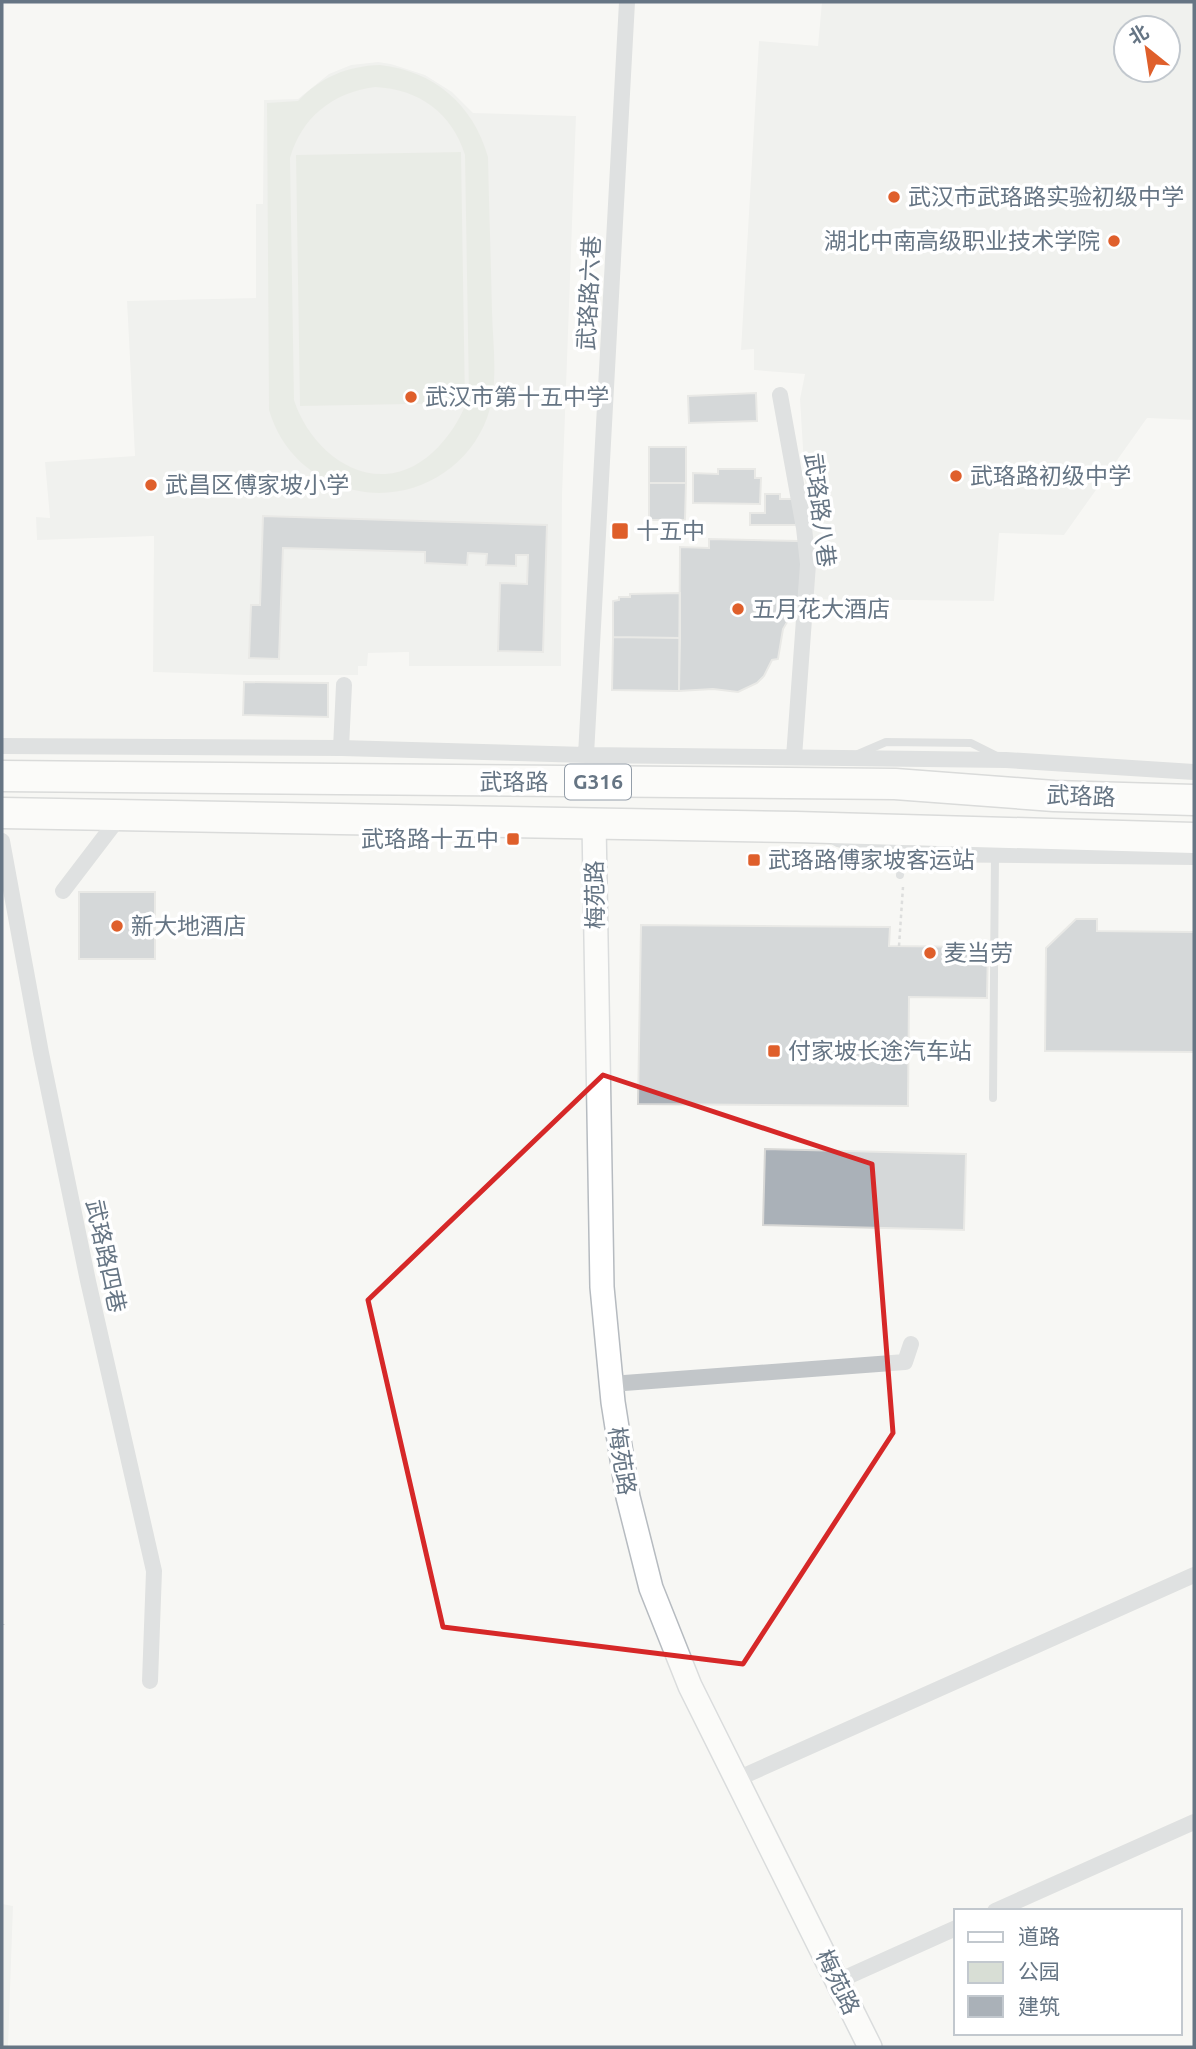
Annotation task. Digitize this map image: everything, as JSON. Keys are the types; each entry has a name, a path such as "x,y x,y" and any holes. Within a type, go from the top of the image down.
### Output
{"highway":[{"name":"武珞路","path":"2,776 895,784 1054,796 1194,800"},
{"name":"武珞路","path":"2,813 796,827 1194,838"}],"street":[{"name":"武珞路六巷","path":"586,755 627,2"},
{"name":"武珞路八巷","path":"780,395 808,564 794,757"},
{"path":"341,748 344,685"},
{"name":"武珞路","path":"2,746 341,748 586,755 1006,760 1194,772"},
{"path":"62,891 121,815"},
{"name":"梅苑路","path":"594,823 602,1287 611,1384 628,1497 651,1588 690,1686 870,2047"},
{"name":"武珞路","path":"796,827 880,850 903,853 1194,856"},
{"name":"武珞路四巷","path":"2,841 38,1040 88,1281 154,1571 150,1681"},
{"path":"611,1384 905,1362 911,1344"},
{"path":"737,1779 1194,1575"},
{"path":"999,1909 1194,1822"},
{"path":"838,1981 954,1929"}],"lane":[{"path":"900,875 903,853"},
{"path":"993,1098 995,855"}],"path":[{"path":"899,946 903,886"}],"highlighted area":[{"path":"603,1075 872,1164 893,1433 743,1664 443,1627 368,1300"}],"shaded area":[{"path":"822,2 1194,2 1194,420 1147,418 1064,535 999,533 994,601 812,599 800,399 805,374 754,370 754,349 741,350 759,41 818,46"},
{"name":"武汉市第十五中学","path":"378,62 425,75 452,92 473,113 576,116 562,496 561,666 409,666 409,652 368,653 367,666 358,666 358,675 153,672 154,536 37,540 36,517 50,518 45,462 135,456 127,301 256,298 256,204 263,204 264,100 298,99 329,74 351,65"},
{"path":"2,1904 13,1906 8,2047 2,2047"}],"green space":[{"path":"380,65 418,74 449,93 472,121 481,138 488,157 494,365 493,392 487,418 466,454 434,479 395,492 375,493 339,485 300,462 281,438 269,410 267,103 298,101 316,85 335,74","holes":["375,87 419,98 432,106 452,127 465,155 469,396 457,423 438,447 414,466 385,474 354,469 328,452 307,428 294,400 290,158 302,130 332,101 359,90"]},
{"path":"461,152 465,403 300,406 296,155"}],"building":[{"path":"756,393 757,421 689,423 688,396"},
{"path":"649,447 686,447 686,483 649,483"},
{"path":"718,469 755,469 755,478 761,478 760,504 693,503 693,473 718,474"},
{"path":"649,483 686,483 685,520 649,520"},
{"path":"765,494 780,494 780,499 796,499 796,525 750,525 750,513 765,513"},
{"path":"263,516 547,525 543,652 498,651 500,583 527,584 528,555 516,555 516,566 486,565 487,554 468,553 467,565 425,563 425,552 283,548 279,659 249,658 251,605 260,605"},
{"name":"五月花大酒店","path":"709,539 799,541 804,581 800,600 783,629 778,659 772,660 757,683 738,692 713,689 679,691 680,547 709,548"},
{"path":"680,593 680,638 613,637 613,601 619,600 619,597 630,597 630,594"},
{"path":"613,637 680,638 679,691 612,690"},
{"path":"244,682 328,683 328,717 243,715"},
{"name":"新大地酒店","path":"79,892 155,892 155,959 79,959"},
{"path":"1076,919 1097,919 1097,931 1194,932 1194,1052 1045,1051 1046,948"},
{"name":"付家坡长途汽车站","path":"641,925 890,927 889,946 988,947 987,998 909,997 908,1106 638,1104"},
{"path":"765,1149 966,1154 964,1230 763,1225"}],"place":[{"name":"武汉市武珞路实验初级中学","path":"894,197"},
{"name":"湖北中南高级职业技术学院","path":"1114,241"},
{"name":"武汉市第十五中学","path":"411,397"},
{"name":"武珞路初级中学","path":"956,476"},
{"name":"武昌区傅家坡小学","path":"151,485"},
{"name":"十五中","path":"620,531"},
{"name":"五月花大酒店","path":"738,609"},
{"name":"武珞路十五中","path":"513,839"},
{"name":"武珞路傅家坡客运站","path":"754,860"},
{"name":"新大地酒店","path":"117,926"},
{"name":"麦当劳","path":"930,953"},
{"name":"付家坡长途汽车站","path":"774,1051"}]}
